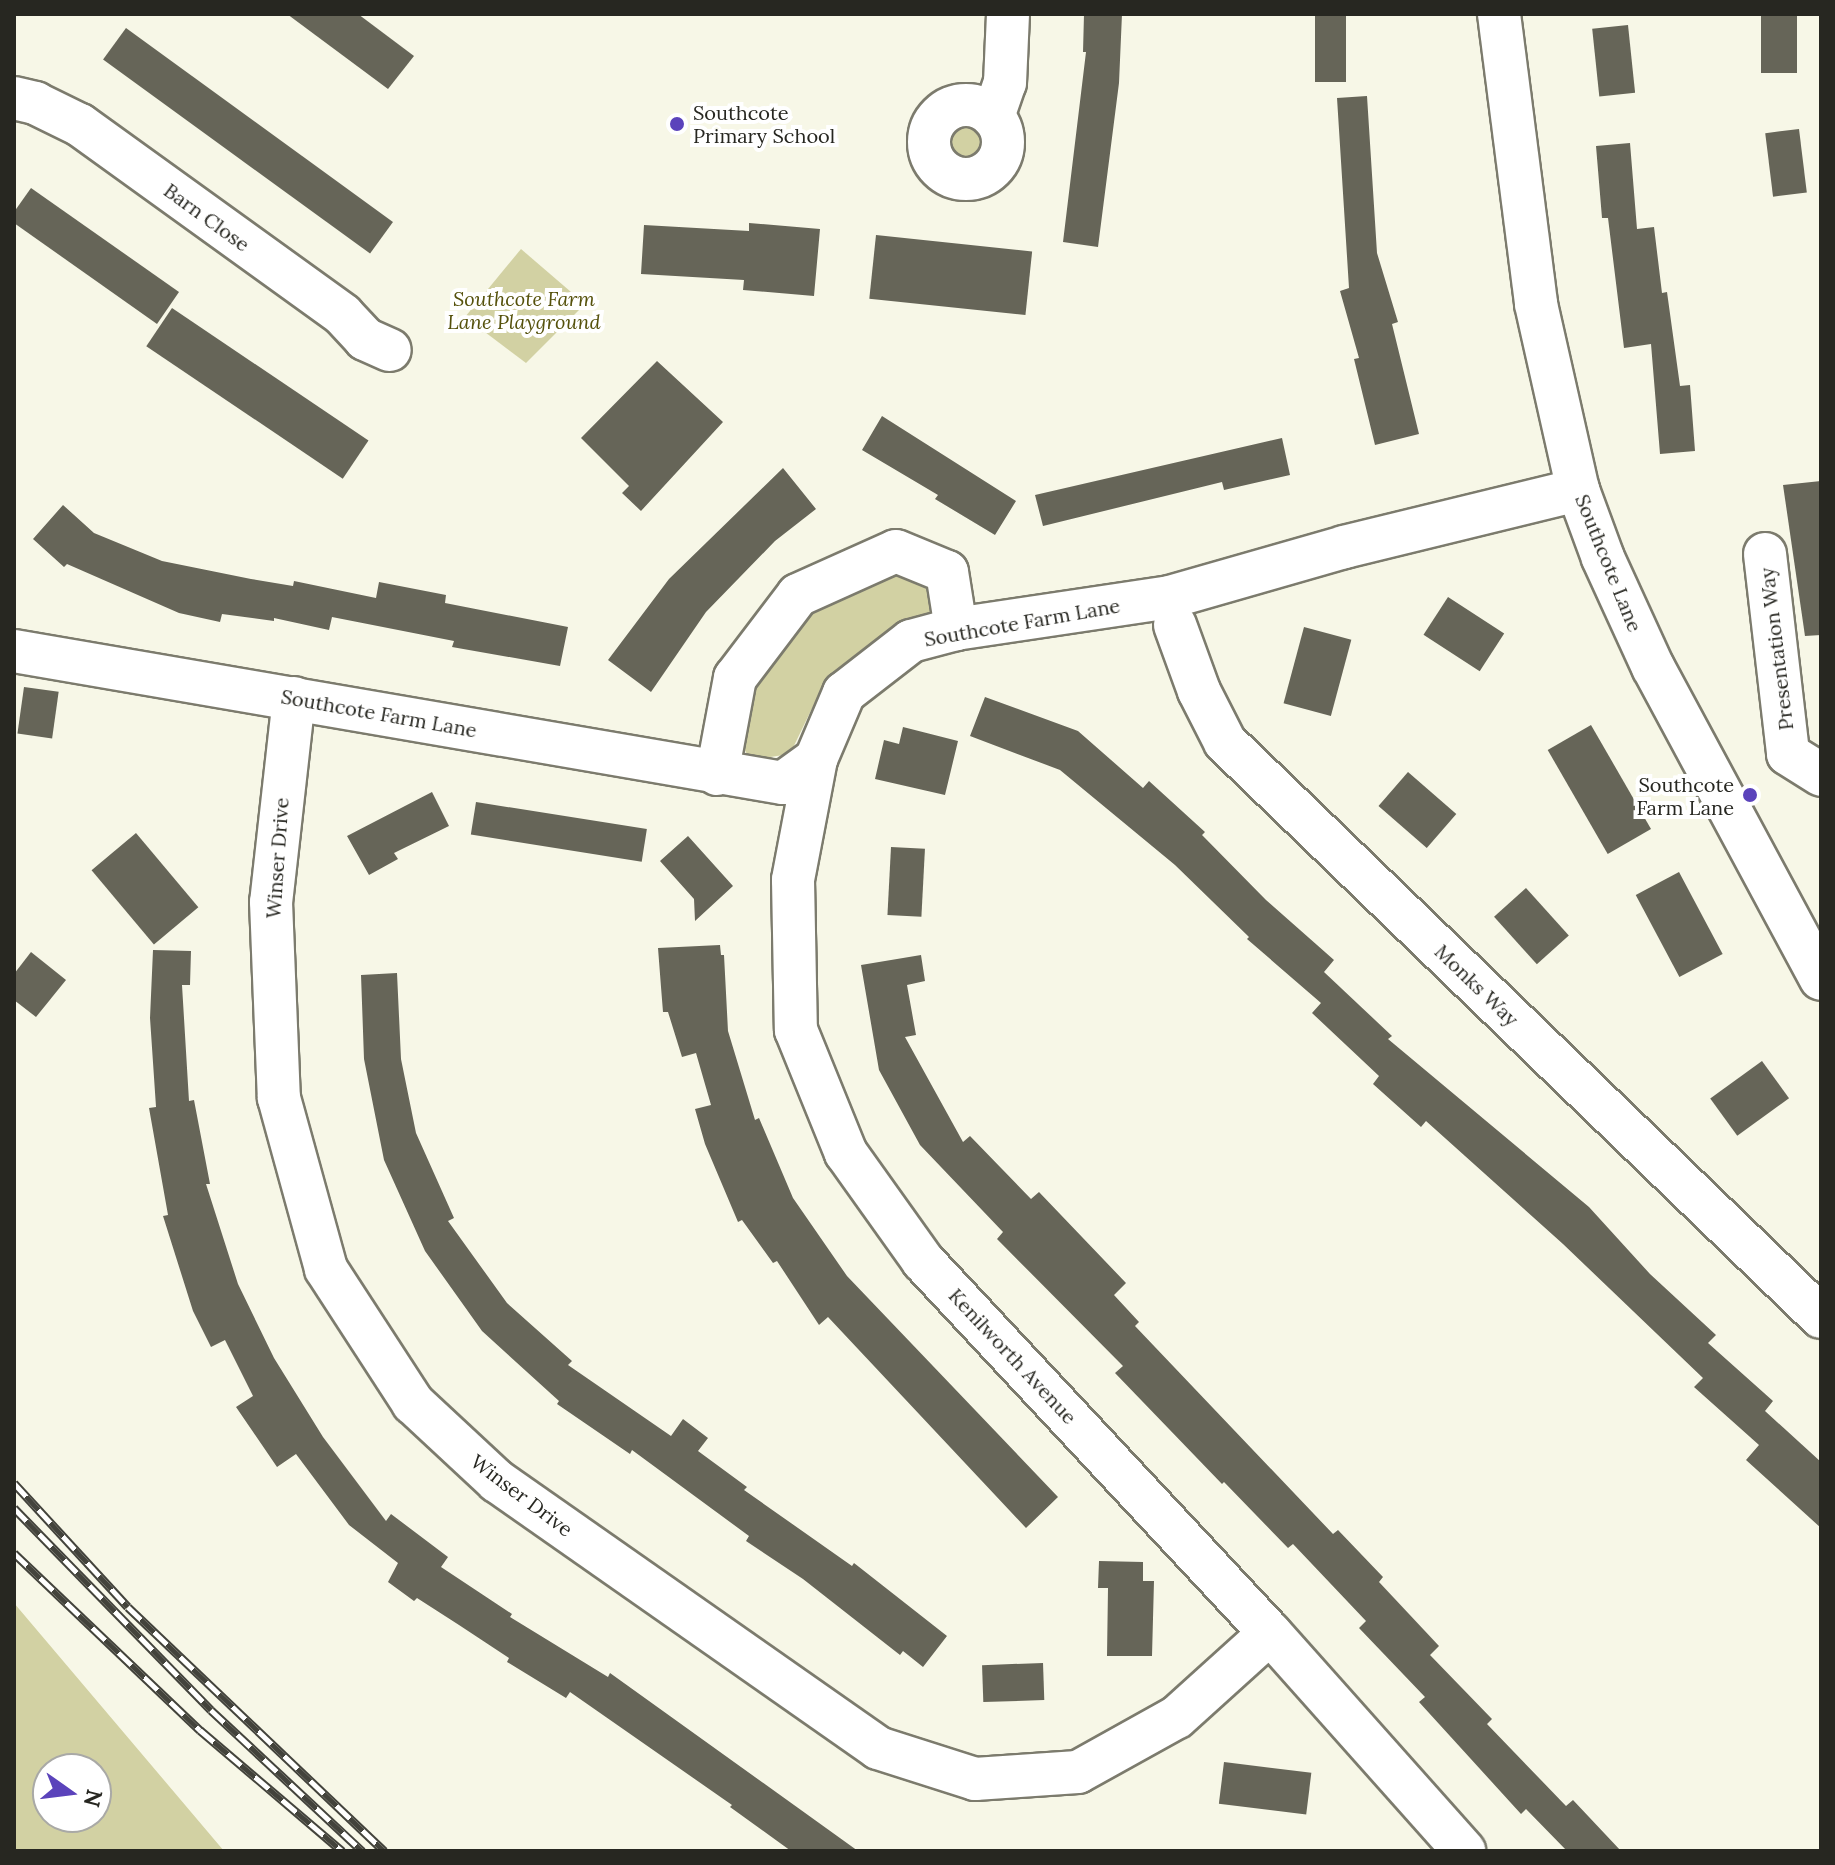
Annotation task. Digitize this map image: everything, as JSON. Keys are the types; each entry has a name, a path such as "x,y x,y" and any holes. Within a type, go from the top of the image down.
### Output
{"street":[{"path":"993,117 1005,83 1008,14"},
{"name":"Southcote Lane","path":"1499,14 1536,304 1578,490 1603,558 1653,667 1821,979"},
{"name":"Barn Close","path":"14,98 35,103 80,125 343,315 365,339 390,350"},
{"name":"Southcote Farm Lane","path":"14,651 783,783 816,759 844,693 911,641 956,629 1170,597 1344,547 1578,490"},
{"path":"717,774 735,678 798,595 896,551 947,572 956,629"},
{"name":"Presentation Way","path":"1765,554 1788,754 1821,775"},
{"name":"Monks Way","path":"1175,625 1199,691 1225,742 1821,1317"},
{"name":"Winser Drive","path":"294,698 271,902 279,1098 326,1269 413,1403 497,1481 878,1748 975,1779 1078,1772 1177,1717 1270,1633"},
{"name":"Kenilworth Avenue","path":"816,759 793,880 796,1030 846,1153 923,1261 1270,1633 1464,1851"}],"green space":[{"path":"965,120 980,126 986,141 980,156 965,162 950,156 944,141 950,126"},
{"name":"Southcote Farm Lane Playground","path":"521,249 585,304 526,363 465,317"},
{"path":"906,567 938,582 937,608 921,624 859,653 816,700 790,754 750,760 736,733 766,656 811,607"},
{"path":"14,1603 224,1851 14,1851"}],"building":[{"path":"287,14 358,14 414,56 388,89"},
{"path":"1084,14 1122,14 1119,83 1098,247 1063,242 1086,52 1083,52"},
{"path":"1315,14 1346,14 1346,82 1315,82"},
{"path":"1761,14 1797,14 1797,73 1761,73"},
{"path":"1628,25 1635,93 1599,96 1592,29"},
{"path":"126,28 393,222 370,254 103,60"},
{"path":"1367,96 1377,253 1398,322 1392,324 1419,434 1375,445 1354,359 1359,358 1340,291 1349,288 1337,98"},
{"path":"1799,129 1807,193 1773,197 1765,133"},
{"path":"1630,143 1637,229 1654,227 1662,293 1667,292 1680,386 1690,385 1695,451 1660,454 1651,344 1624,348 1608,218 1602,218 1596,146"},
{"path":"31,188 179,292 157,324 14,223 14,212"},
{"path":"749,223 820,229 814,296 743,290 744,280 641,274 644,225 749,231"},
{"path":"876,235 1032,251 1025,315 869,299"},
{"path":"172,308 368,441 343,479 146,346"},
{"path":"657,361 723,422 641,511 622,493 629,486 581,438"},
{"path":"882,416 1016,501 995,535 935,499 938,495 862,450"},
{"path":"1282,438 1290,475 1224,490 1222,482 1043,526 1035,495"},
{"path":"783,468 816,509 775,541 706,612 651,692 608,660 669,579"},
{"path":"1821,481 1821,635 1805,636 1783,485"},
{"path":"63,505 94,533 162,561 293,586 294,581 376,598 379,582 446,595 445,603 568,627 560,666 452,647 454,641 332,617 329,630 274,618 274,621 222,614 220,622 179,613 67,564 64,567 33,539"},
{"path":"1448,597 1504,633 1480,671 1423,635"},
{"path":"1304,627 1351,640 1331,716 1284,703"},
{"path":"24,687 59,692 52,738 17,734"},
{"path":"985,697 1078,731 1143,788 1149,781 1205,832 1202,835 1266,900 1334,960 1324,972 1392,1036 1388,1039 1589,1207 1650,1274 1716,1335 1708,1343 1773,1401 1765,1411 1821,1462 1821,1528 1746,1460 1759,1445 1694,1387 1703,1378 1563,1244 1426,1121 1421,1127 1373,1084 1379,1076 1312,1013 1321,1003 1247,939 1249,937 1175,865 1060,770 970,736"},
{"path":"1591,725 1651,829 1608,854 1548,750"},
{"path":"903,727 958,741 945,795 875,779 884,740 899,744"},
{"path":"1408,772 1456,814 1427,848 1378,806"},
{"path":"432,792 449,826 394,853 398,859 369,875 347,836"},
{"path":"476,802 647,829 642,862 471,835"},
{"path":"136,833 198,907 154,945 92,870"},
{"path":"688,836 733,886 695,921 694,899 660,861"},
{"path":"891,847 925,849 921,917 887,915"},
{"path":"1679,872 1723,954 1679,977 1636,895"},
{"path":"1526,888 1569,936 1537,964 1494,917"},
{"path":"720,945 721,955 724,955 728,1031 755,1120 759,1118 793,1198 847,1276 1058,1497 1026,1528 828,1317 819,1325 777,1261 773,1263 742,1220 738,1222 705,1144 695,1109 711,1105 696,1053 682,1057 668,1012 663,1012 658,948"},
{"path":"153,950 191,951 190,985 182,985 189,1101 194,1100 210,1184 206,1184 238,1284 274,1358 323,1437 386,1521 391,1514 448,1557 441,1567 512,1614 510,1617 608,1677 610,1673 858,1851 791,1851 730,1807 732,1805 570,1692 566,1698 507,1662 509,1658 459,1625 417,1598 414,1601 388,1582 398,1563 349,1525 296,1454 277,1467 236,1407 253,1396 225,1340 211,1347 193,1311 163,1216 168,1215 149,1108 156,1107 150,1018"},
{"path":"31,952 66,980 36,1017 14,1000 14,974"},
{"path":"921,955 925,981 907,985 916,1035 905,1037 963,1142 970,1136 1031,1199 1039,1192 1126,1283 1114,1295 1139,1322 1135,1326 1333,1534 1338,1530 1383,1577 1379,1582 1439,1646 1430,1655 1492,1719 1487,1724 1566,1806 1573,1800 1621,1851 1567,1851 1526,1809 1521,1814 1419,1702 1425,1697 1359,1628 1366,1621 1293,1544 1288,1548 1224,1482 1222,1484 1115,1373 1123,1366 997,1239 1003,1232 920,1145 879,1070 861,965"},
{"path":"397,973 401,1059 416,1133 454,1218 448,1221 507,1303 572,1361 568,1365 671,1436 683,1419 708,1438 698,1451 747,1487 744,1490 852,1566 854,1563 947,1636 923,1667 903,1651 900,1655 803,1579 746,1541 749,1536 632,1450 630,1454 557,1404 559,1401 482,1331 425,1251 384,1160 364,1059 361,975"},
{"path":"1762,1061 1789,1098 1737,1136 1710,1099"},
{"path":"1099,1561 1143,1562 1143,1581 1154,1581 1152,1656 1107,1656 1108,1588 1098,1588"},
{"path":"1043,1663 1044,1700 983,1702 982,1665"},
{"path":"1224,1762 1311,1773 1306,1814 1219,1804"}],"railway":[{"path":"14,1483 128,1607 384,1851"},
{"path":"14,1508 211,1710 362,1851"},
{"path":"14,1553 200,1730 342,1851"}],"place":[{"name":"Southcote Primary School","path":"677,124"},
{"name":"Southcote Farm Lane","path":"1750,795"}]}
